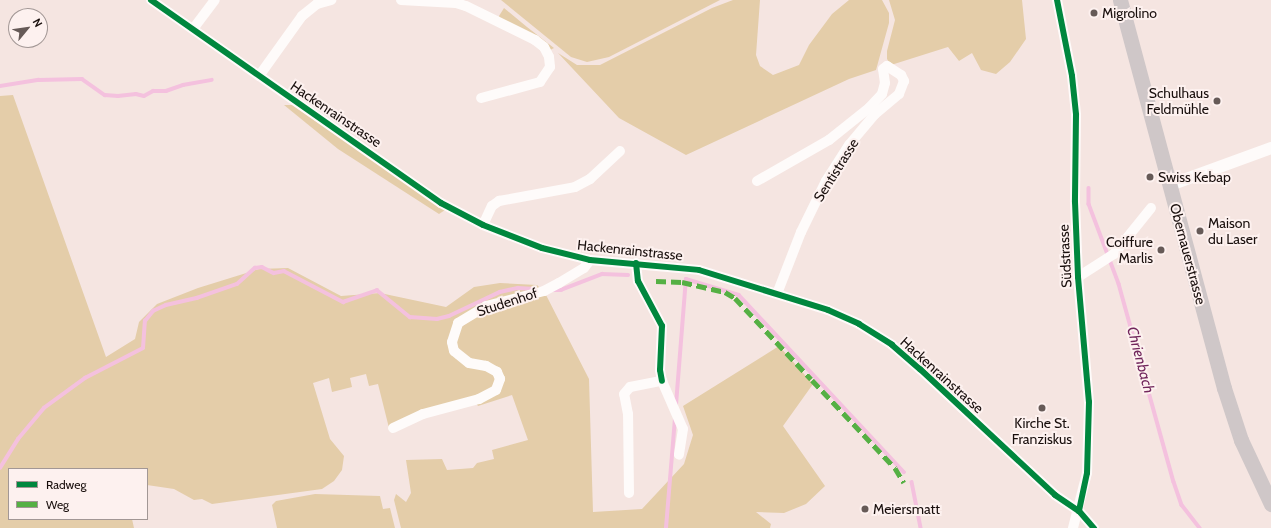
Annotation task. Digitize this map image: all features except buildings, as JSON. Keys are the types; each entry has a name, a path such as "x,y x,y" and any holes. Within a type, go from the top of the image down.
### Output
{"main road":[{"name":"Obernauerstrasse","path":"1120,0 1232,414 1271,504"}],"street":[{"name":"Hackenrainstrasse","path":"151,0 441,202 483,225 529,244 590,260 636,263 699,270 828,310 859,324 892,345 1055,495 1079,511 1094,528"},
{"path":"193,29 215,0"},
{"path":"259,76 302,16 317,4 331,0"},
{"path":"401,0 456,3 466,6 535,40 544,47 549,57 550,67 540,82 481,98"},
{"name":"Südstrasse","path":"1057,0 1072,76 1076,115 1075,202 1078,277 1090,437 1087,473 1079,511 1073,528"},
{"name":"Sentistrasse","path":"757,181 829,140 869,108 882,94 885,83 883,70 886,66 900,75 904,81 902,88 875,114 858,135 826,181 801,232 777,294"},
{"path":"1170,185 1271,148"},
{"path":"483,225 492,206 499,201 575,187 590,179 620,151"},
{"path":"1078,277 1110,256 1151,208"},
{"name":"Studenhof","path":"393,428 423,414 479,399 496,390 500,382 497,372 486,366 469,363 454,351 452,342 458,323 486,306 544,291 559,284 584,268 590,260"},
{"path":"636,263 638,281 662,326 660,370 662,381 683,430 679,455"},
{"path":"629,493 628,414 624,394 634,385 654,384 662,381"}],"shaded area":[{"path":"501,0 720,0 609,57 587,62 571,57"},
{"path":"733,0 760,0 756,55 760,66 773,75 799,65 809,45 832,14 849,0 882,0 889,13 889,23 876,70 849,79 686,155 619,118 558,53 577,65 600,65 712,8"},
{"path":"889,0 1022,0 1026,39 1010,62 996,74 981,70 972,53 959,61 948,47 891,65 887,59 887,51 895,20"},
{"path":"504,8 554,48 550,50 500,19 499,16"},
{"path":"13,95 106,357 135,339 139,322 157,304 198,288 259,269 288,268 341,296 380,293 446,307 474,287 500,283 537,285 541,289 457,321 455,358 467,365 486,369 496,378 490,391 389,428 378,384 369,386 366,374 350,378 352,387 332,392 329,378 313,383 330,439 344,456 342,470 334,481 322,489 212,504 202,499 194,500 174,489 148,485 148,468 8,468 8,520 132,520 134,528 0,528 0,96"},
{"path":"284,105 292,105 445,210 439,214 338,149"},
{"path":"545,293 589,379 593,512 642,509 684,464 693,435 683,406 779,346 813,384 783,426 825,486 806,504 784,513 756,512 771,524 770,528 401,528 394,500 396,494 406,502 411,493 406,460 442,459 447,470 473,468 477,463 494,459 492,450 528,440 512,395 478,406 476,403 503,380 468,360 455,345 458,329 488,309"},
{"path":"315,494 380,496 383,509 390,508 395,528 277,528 272,505 276,501"}],"waterway":[{"path":"0,86 39,80 82,79 105,95 118,96 136,94 144,96 153,91 166,91 183,85 212,80"},
{"name":"Chrienbach","path":"1089,188 1089,204 1119,284 1174,482 1182,505 1200,528"},
{"path":"0,468 18,439 44,408 85,378 143,348 145,321 153,311 166,305 197,298 237,284 255,268 262,267 274,273 284,271 343,302 377,290 410,317 437,319 449,316 500,292 518,288 535,289"},
{"path":"554,290 561,290 602,274 628,275"},
{"path":"676,405 686,279 739,295 904,472"},
{"path":"666,528 675,419"},
{"path":"912,482 921,528"}],"marked path":[{"path":"656,281 682,282 725,292 735,298 811,379"},
{"path":"812,380 895,468 904,483"}],"cycle path":[{"path":"151,0 441,203 483,225 542,248 590,260 699,270 828,310 859,324 892,345 920,369 1055,495 1079,511 1094,528"},
{"path":"1057,0 1072,76 1076,115 1075,202 1078,277 1089,402 1087,473 1079,511"},
{"path":"636,263 638,281 662,326 660,370 662,381"}],"place":[{"name":"Migrolino","path":"1094,13"},
{"name":"Schulhaus Feldmühle","path":"1217,101"},
{"name":"Swiss Kebap","path":"1150,177"},
{"name":"Maison du Laser","path":"1200,231"},
{"name":"Coiffure Marlis","path":"1161,250"},
{"name":"Kirche St. Franziskus","path":"1042,408"},
{"name":"Meiersmatt","path":"865,509"}]}
